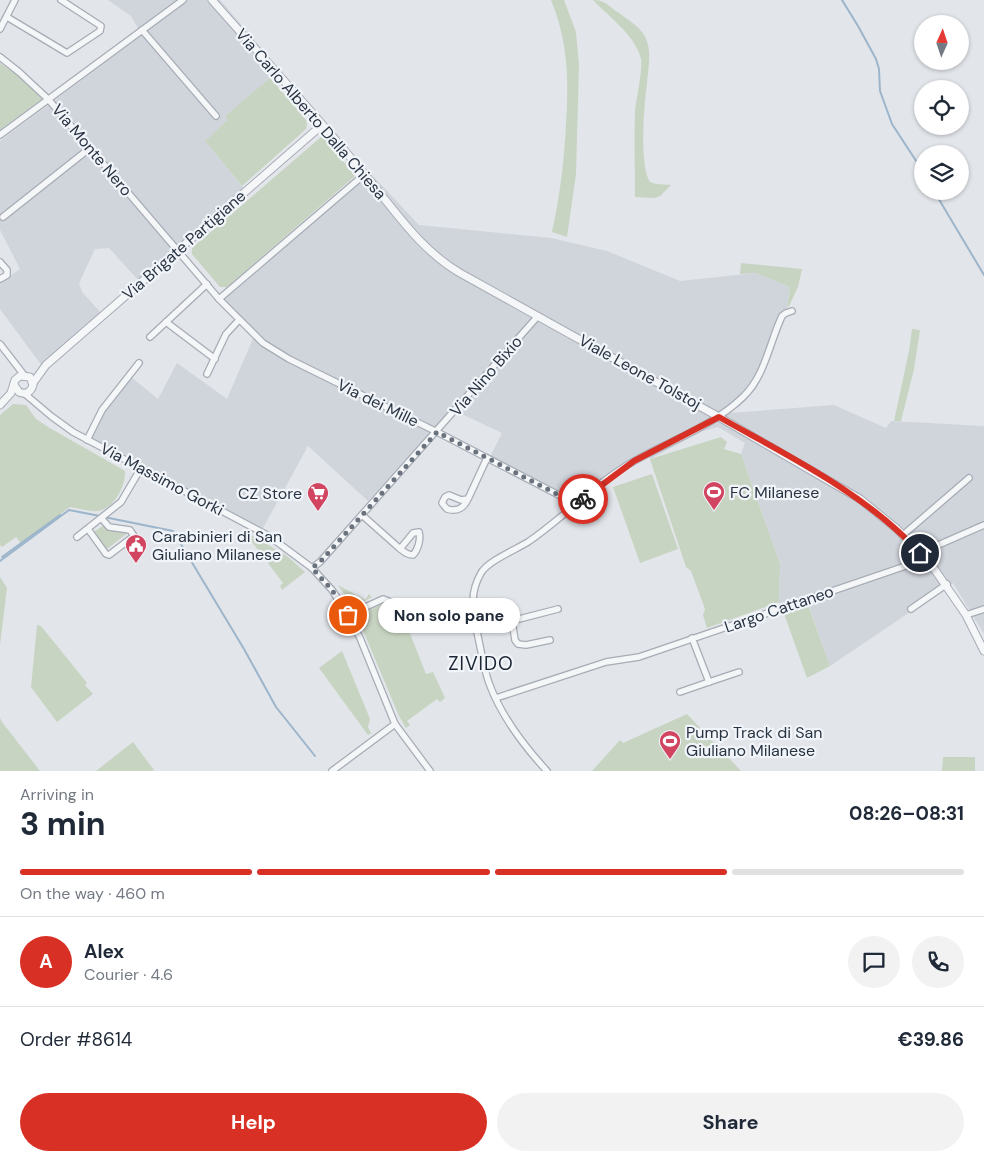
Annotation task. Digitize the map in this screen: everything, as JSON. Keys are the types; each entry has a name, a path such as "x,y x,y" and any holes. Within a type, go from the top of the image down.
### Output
{"street":[{"path":"0,29 15,0"},
{"path":"6,17 67,54 100,31 101,26 60,0"},
{"path":"0,135 183,0"},
{"name":"Via Carlo Alberto Dalla Chiesa","path":"212,0 365,174 409,229"},
{"path":"142,30 216,116"},
{"name":"Via Monte Nero","path":"0,58 19,72 48,99 177,250"},
{"name":"Via Brigate Partigiane","path":"0,405 32,386 46,366 322,125"},
{"path":"3,217 90,148"},
{"path":"219,299 365,174"},
{"name":"Viale Leone Tolstoj","path":"409,229 447,265 852,493 903,535 923,556 946,584 966,615 984,651"},
{"name":"Via dei Mille","path":"177,250 219,299 257,339 279,354 437,432 576,504"},
{"path":"0,262 7,270 7,275 0,280"},
{"path":"150,337 206,284"},
{"path":"547,771 520,739 496,698 485,670 472,602 482,571 536,536 606,480 634,461 719,417 742,398 754,386 761,372 782,316 786,312 792,311"},
{"name":"Via Nino Bixio","path":"312,568 320,562 437,432 538,316"},
{"path":"207,374 226,334 239,320"},
{"path":"166,322 215,359"},
{"path":"0,344 21,378 32,386"},
{"path":"87,440 102,410 139,364"},
{"name":"Via Brigate Partigiane","path":"0,405 21,378 46,366"},
{"path":"21,378 16,390 22,393"},
{"name":"Via Massimo Gorki","path":"32,386 34,396 40,406"},
{"name":"Via Massimo Gorki","path":"22,393 63,425 87,440 269,536 312,568 327,585 348,615 360,638 395,724 430,771"},
{"path":"468,499 487,458"},
{"path":"77,537 102,519 125,497 141,468"},
{"path":"903,535 969,478"},
{"path":"362,515 400,549"},
{"path":"88,529 106,554 109,555 134,538 130,530 109,527 102,519"},
{"name":"Largo Cattaneo","path":"496,698 604,662 632,659 692,638 923,556 984,525"},
{"path":"911,609 946,584"},
{"path":"348,615 382,599 415,609 472,602"},
{"path":"477,630 558,609"},
{"path":"966,615 984,609"},
{"path":"512,621 515,640 518,644 526,645 550,640"},
{"path":"692,638 709,682"},
{"path":"680,692 739,672"},
{"path":"332,771 395,724"}],"shaded area":[{"path":"108,0 220,0 280,70 225,116 229,120 205,141 245,190 138,280 109,248 95,249 79,283 82,292 102,314 42,366 0,309 0,283 20,269 0,230 0,141 142,35 131,16"},
{"path":"371,174 419,225 551,238 607,251 680,281 756,273 790,287 785,319 763,376 756,389 730,413 834,405 886,428 891,421 984,426 984,634 953,583 830,666 806,598 781,606 779,602 780,564 741,454 745,443 718,427 703,431 650,459 648,455 630,464 578,504 490,457 502,433 451,409 368,501 308,446 263,528 91,438 104,412 131,377 158,399 177,363 227,399 255,334 223,300"}],"green space":[{"path":"551,0 564,0 576,32 579,65 576,174 567,237 552,232 563,165 567,77 561,31"},
{"path":"593,0 604,2 633,23 642,31 647,41 649,59 644,120 644,162 650,182 671,185 660,196 655,198 635,197 635,112 641,59 634,42 628,34"},
{"path":"0,63 17,75 42,99 0,130"},
{"path":"270,78 306,120 306,129 242,186 205,141 228,120 225,116"},
{"path":"321,137 326,139 355,176 227,287 220,287 192,254 192,248"},
{"path":"741,263 802,269 798,287 789,306 787,308 790,287 756,273 740,274"},
{"path":"912,329 920,330 914,369 901,421 894,421 909,351"},
{"path":"13,404 26,405 36,419 125,471 125,477 118,496 104,509 91,511 70,507 21,543 16,537 2,547 0,545 0,415"},
{"name":"FC Milanese","path":"721,437 727,442 724,449 741,454 780,564 779,602 707,628 703,615 705,609 691,571 686,567 650,459"},
{"path":"652,474 678,549 640,563 613,487"},
{"path":"104,525 112,530 129,532 107,549 94,532"},
{"path":"244,533 248,533 287,556 305,572 282,590 280,586 283,583 249,538 245,540 243,537"},
{"path":"0,577 7,588 0,645"},
{"path":"338,585 365,600 369,594 372,597 353,607"},
{"path":"807,602 830,666 807,678 783,611"},
{"path":"384,603 401,611 426,674 433,672 445,698 440,702 437,699 407,721 410,725 406,728 399,716 357,616"},
{"path":"37,625 41,626 87,683 85,685 93,694 57,722 31,687"},
{"path":"342,651 370,719 368,727 371,733 368,735 319,668"},
{"path":"687,714 741,771 592,771 620,740 623,743"},
{"path":"0,718 2,722 40,771 0,771"},
{"path":"133,742 154,770 96,771"},
{"path":"943,757 975,757 975,771 942,771"}],"waterway":[{"path":"842,0 876,59 879,69 880,91 892,124 914,158"},
{"path":"939,200 984,275"},
{"path":"0,561 69,510 100,516"},
{"path":"2,557 60,515"},
{"path":"104,517 173,531 244,649 276,707 315,756"}],"way so far":[{"path":"348,615 332,590 312,568 320,562 437,432 576,504 583,499"}],"place":[{"name":"FC Milanese","path":"714,511"},
{"name":"CZ Store","path":"318,512"},
{"name":"Carabinieri di San Giuliano Milanese","path":"136,564"},
{"name":"Non solo pane","path":"348,615"},
{"name":"Pump Track di San Giuliano Milanese","path":"670,760"}],"district":[{"name":"ZIVIDO","path":"481,663"}],"route":[{"path":"583,499 634,461 719,417 856,496 897,529 920,553"}]}
